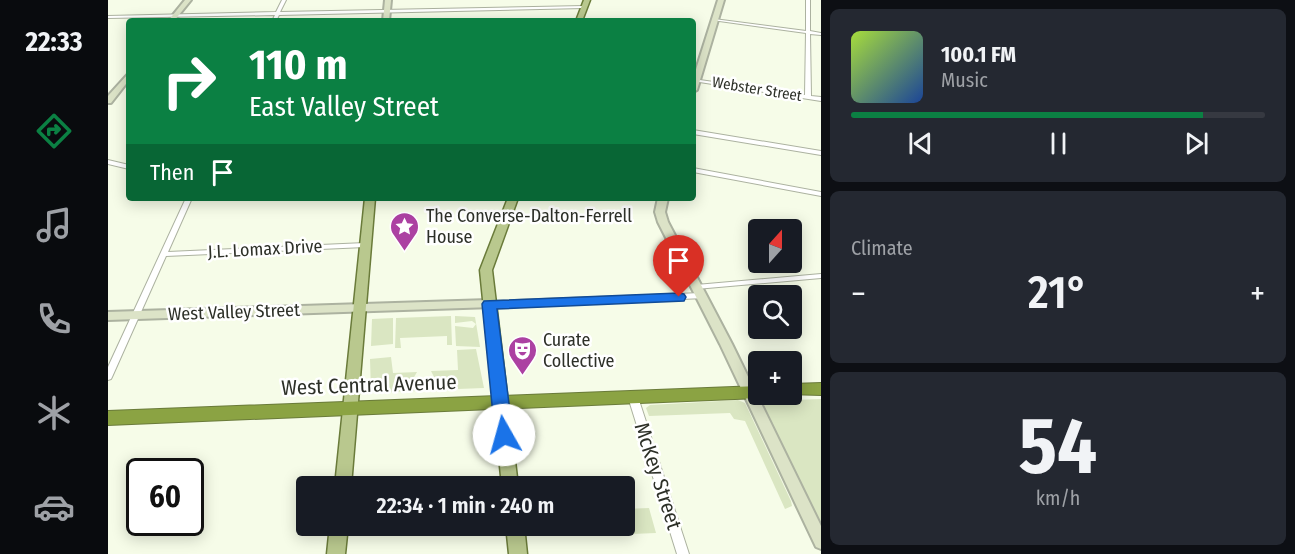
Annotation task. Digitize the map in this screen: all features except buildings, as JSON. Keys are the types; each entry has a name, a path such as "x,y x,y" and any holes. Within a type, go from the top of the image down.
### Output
{"highway":[{"path":"802,390 821,389"},
{"name":"West Central Avenue","path":"108,418 748,392"}],"main road":[{"path":"344,476 370,201"},
{"path":"509,476 486,281 489,258 512,201"},
{"path":"336,554 338,536"},
{"path":"516,536 518,554"}],"street":[{"path":"173,18 188,0"},
{"path":"276,18 284,0"},
{"path":"387,18 388,0"},
{"path":"511,0 514,8"},
{"path":"696,74 721,0"},
{"path":"808,0 808,97"},
{"path":"108,17 173,18 585,4"},
{"path":"714,20 821,33"},
{"path":"108,101 126,80"},
{"name":"Webster Street","path":"696,80 821,99"},
{"path":"108,90 117,91"},
{"path":"696,132 821,153"},
{"path":"108,162 126,166"},
{"path":"696,171 821,194"},
{"path":"108,377 188,201"},
{"path":"662,201 660,216 748,381"},
{"name":"J.L. Lomax Drive","path":"164,254 366,245"},
{"path":"489,304 699,292 821,276"},
{"name":"West Valley Street","path":"108,316 489,304"},
{"name":"McKey Street","path":"633,398 683,554"},
{"path":"760,405 821,542"}],"green space":[{"path":"451,316 452,345 447,345 447,336 400,338 401,348 395,348 396,318"},
{"path":"455,316 475,317 480,347 456,346 455,326 473,328 476,324 472,321 455,323"},
{"path":"393,318 393,344 371,346 372,319"},
{"path":"476,349 484,388 432,390 432,383 435,379 431,371 458,370 457,350"},
{"path":"391,357 393,373 417,372 413,379 418,386 418,391 374,393 371,391 370,359"},
{"path":"821,399 821,523 762,405 802,405 802,400"},
{"path":"738,400 745,403 792,506 785,509 745,421 734,419 730,413 649,416 646,408 650,405"},
{"path":"649,508 656,533 635,534 635,509"}],"place":[{"name":"The Converse-Dalton-Ferrell House","path":"405,252"},
{"name":"Curate Collective","path":"522,376"}],"route":[{"path":"504,435 489,304 679,297"}]}
